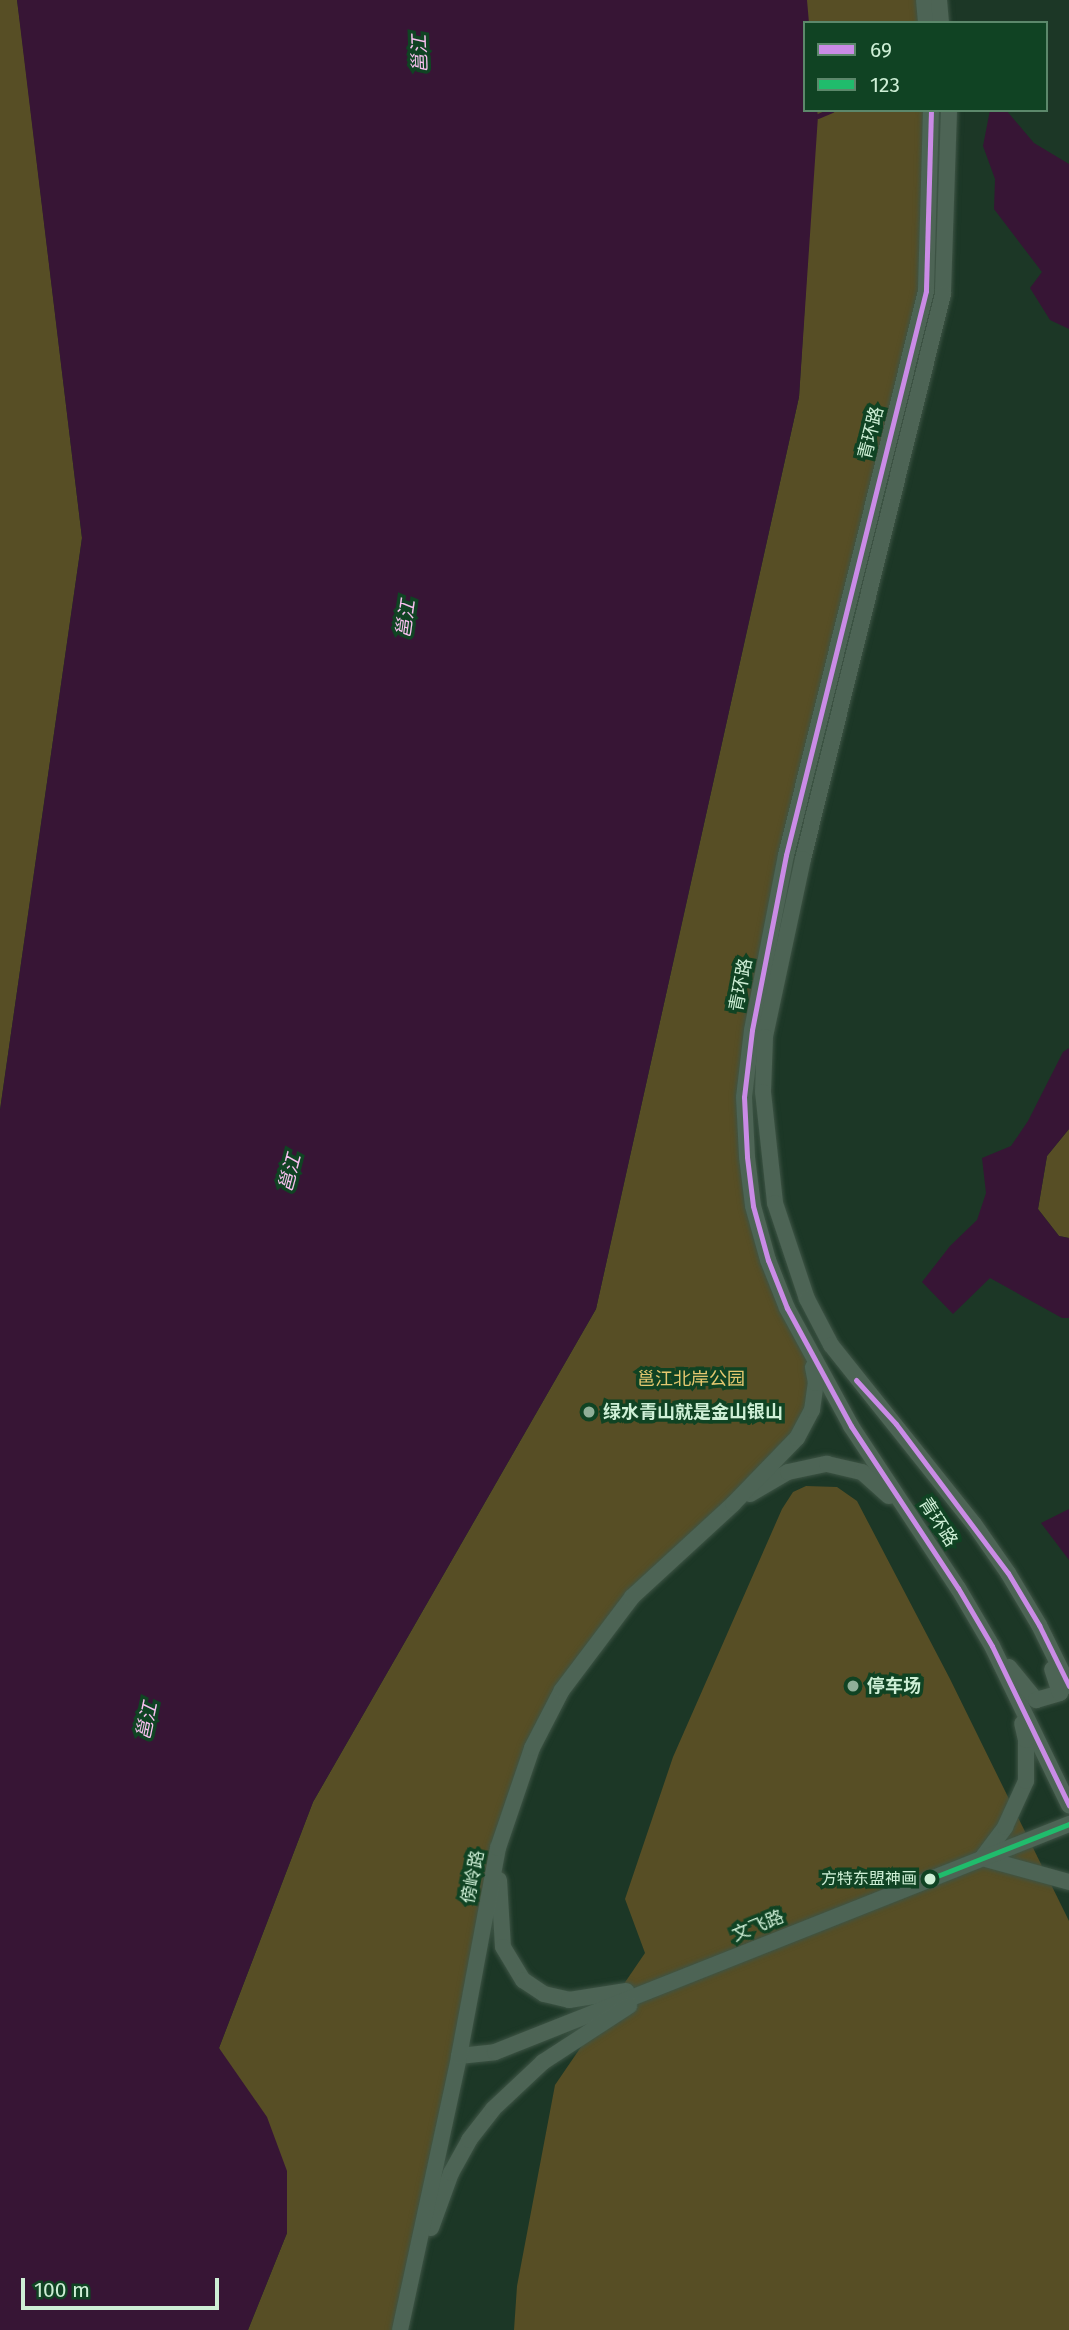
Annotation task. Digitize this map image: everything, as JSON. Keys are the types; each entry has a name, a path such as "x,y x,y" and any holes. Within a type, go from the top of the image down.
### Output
{"main road":[{"path":"924,0 926,21"},
{"path":"939,0 941,21"},
{"name":"青环路","path":"931,112 926,291 786,855 752,1030 744,1097 753,1206 773,1272 812,1358 851,1426 931,1546 992,1646 1069,1805"},
{"name":"青环路","path":"949,112 943,294 803,859 765,1037 763,1092 775,1203 807,1299 831,1345 974,1524 1039,1625 1069,1686"},
{"path":"733,1504 807,1424 816,1383 812,1358"},
{"path":"733,1504 788,1472 827,1464 846,1466 862,1472 880,1485 931,1546"},
{"name":"傍岭路","path":"400,2330 460,2056 498,1848 532,1748 562,1690 632,1597 733,1504"},
{"path":"992,1646 1036,1700 1060,1693 1039,1625"},
{"path":"1015,1694 1026,1740 1026,1782 1005,1826 982,1858 1069,1882"},
{"name":"文飞路","path":"460,2056 495,2052 1069,1824"},
{"path":"498,1848 503,1947 515,1970 533,1988 557,1998 582,2000 667,1983"},
{"path":"410,2283 451,2173 469,2140 493,2109 543,2062 667,1983"}],"green space":[{"path":"0,0 17,0 82,538 0,1110"},
{"path":"807,0 924,0 924,21 807,21"},
{"name":"邕江北岸公园","path":"817,112 931,112 926,291 786,855 744,1097 753,1206 812,1358 807,1424 593,1645 511,1802 400,2330 248,2330 287,2233 219,2048 313,1802 596,1309 799,397"},
{"path":"1069,1129 1069,1238 1059,1236 1038,1209 1047,1156"},
{"name":"方特东盟神画","path":"806,1486 837,1487 857,1501 950,1679 1069,1921 1069,2330 514,2330 517,2286 555,2085 645,1953 625,1899 673,1757 782,1509 793,1492"}],"water":[{"name":"邕江","path":"17,0 807,0 809,21 803,21 803,112 817,112 818,116 799,397 596,1309 313,1802 219,2048 267,2117 287,2171 287,2233 248,2330 0,2330 0,1110 82,538"},
{"path":"990,112 1008,112 1034,143 1069,164 1069,329 1050,320 1030,288 1042,272 994,209 995,179 983,146"},
{"path":"1069,1048 1069,1129 1047,1156 1038,1209 1059,1236 1069,1238 1069,1318 1062,1318 990,1278 953,1314 922,1282 950,1246 977,1220 986,1193 982,1158 1011,1146 1028,1121 1063,1052"},
{"path":"1069,1509 1069,1560 1041,1523"}],"waterway":[{"path":"818,116 827,112"}],"transit line":[{"name":"69","path":"931,112 926,291 786,855 752,1030 744,1097 747,1157 753,1206 768,1260 787,1308 851,1426 958,1588 992,1646 1069,1805"},
{"name":"69","path":"856,1380 896,1424 1008,1573 1039,1625 1069,1686"},
{"name":"123","path":"927,1880 1069,1824"}],"place":[{"name":"绿水青山就是金山银山","path":"589,1412"},
{"name":"停车场","path":"853,1686"},
{"name":"方特东盟神画","path":"930,1879"}]}
